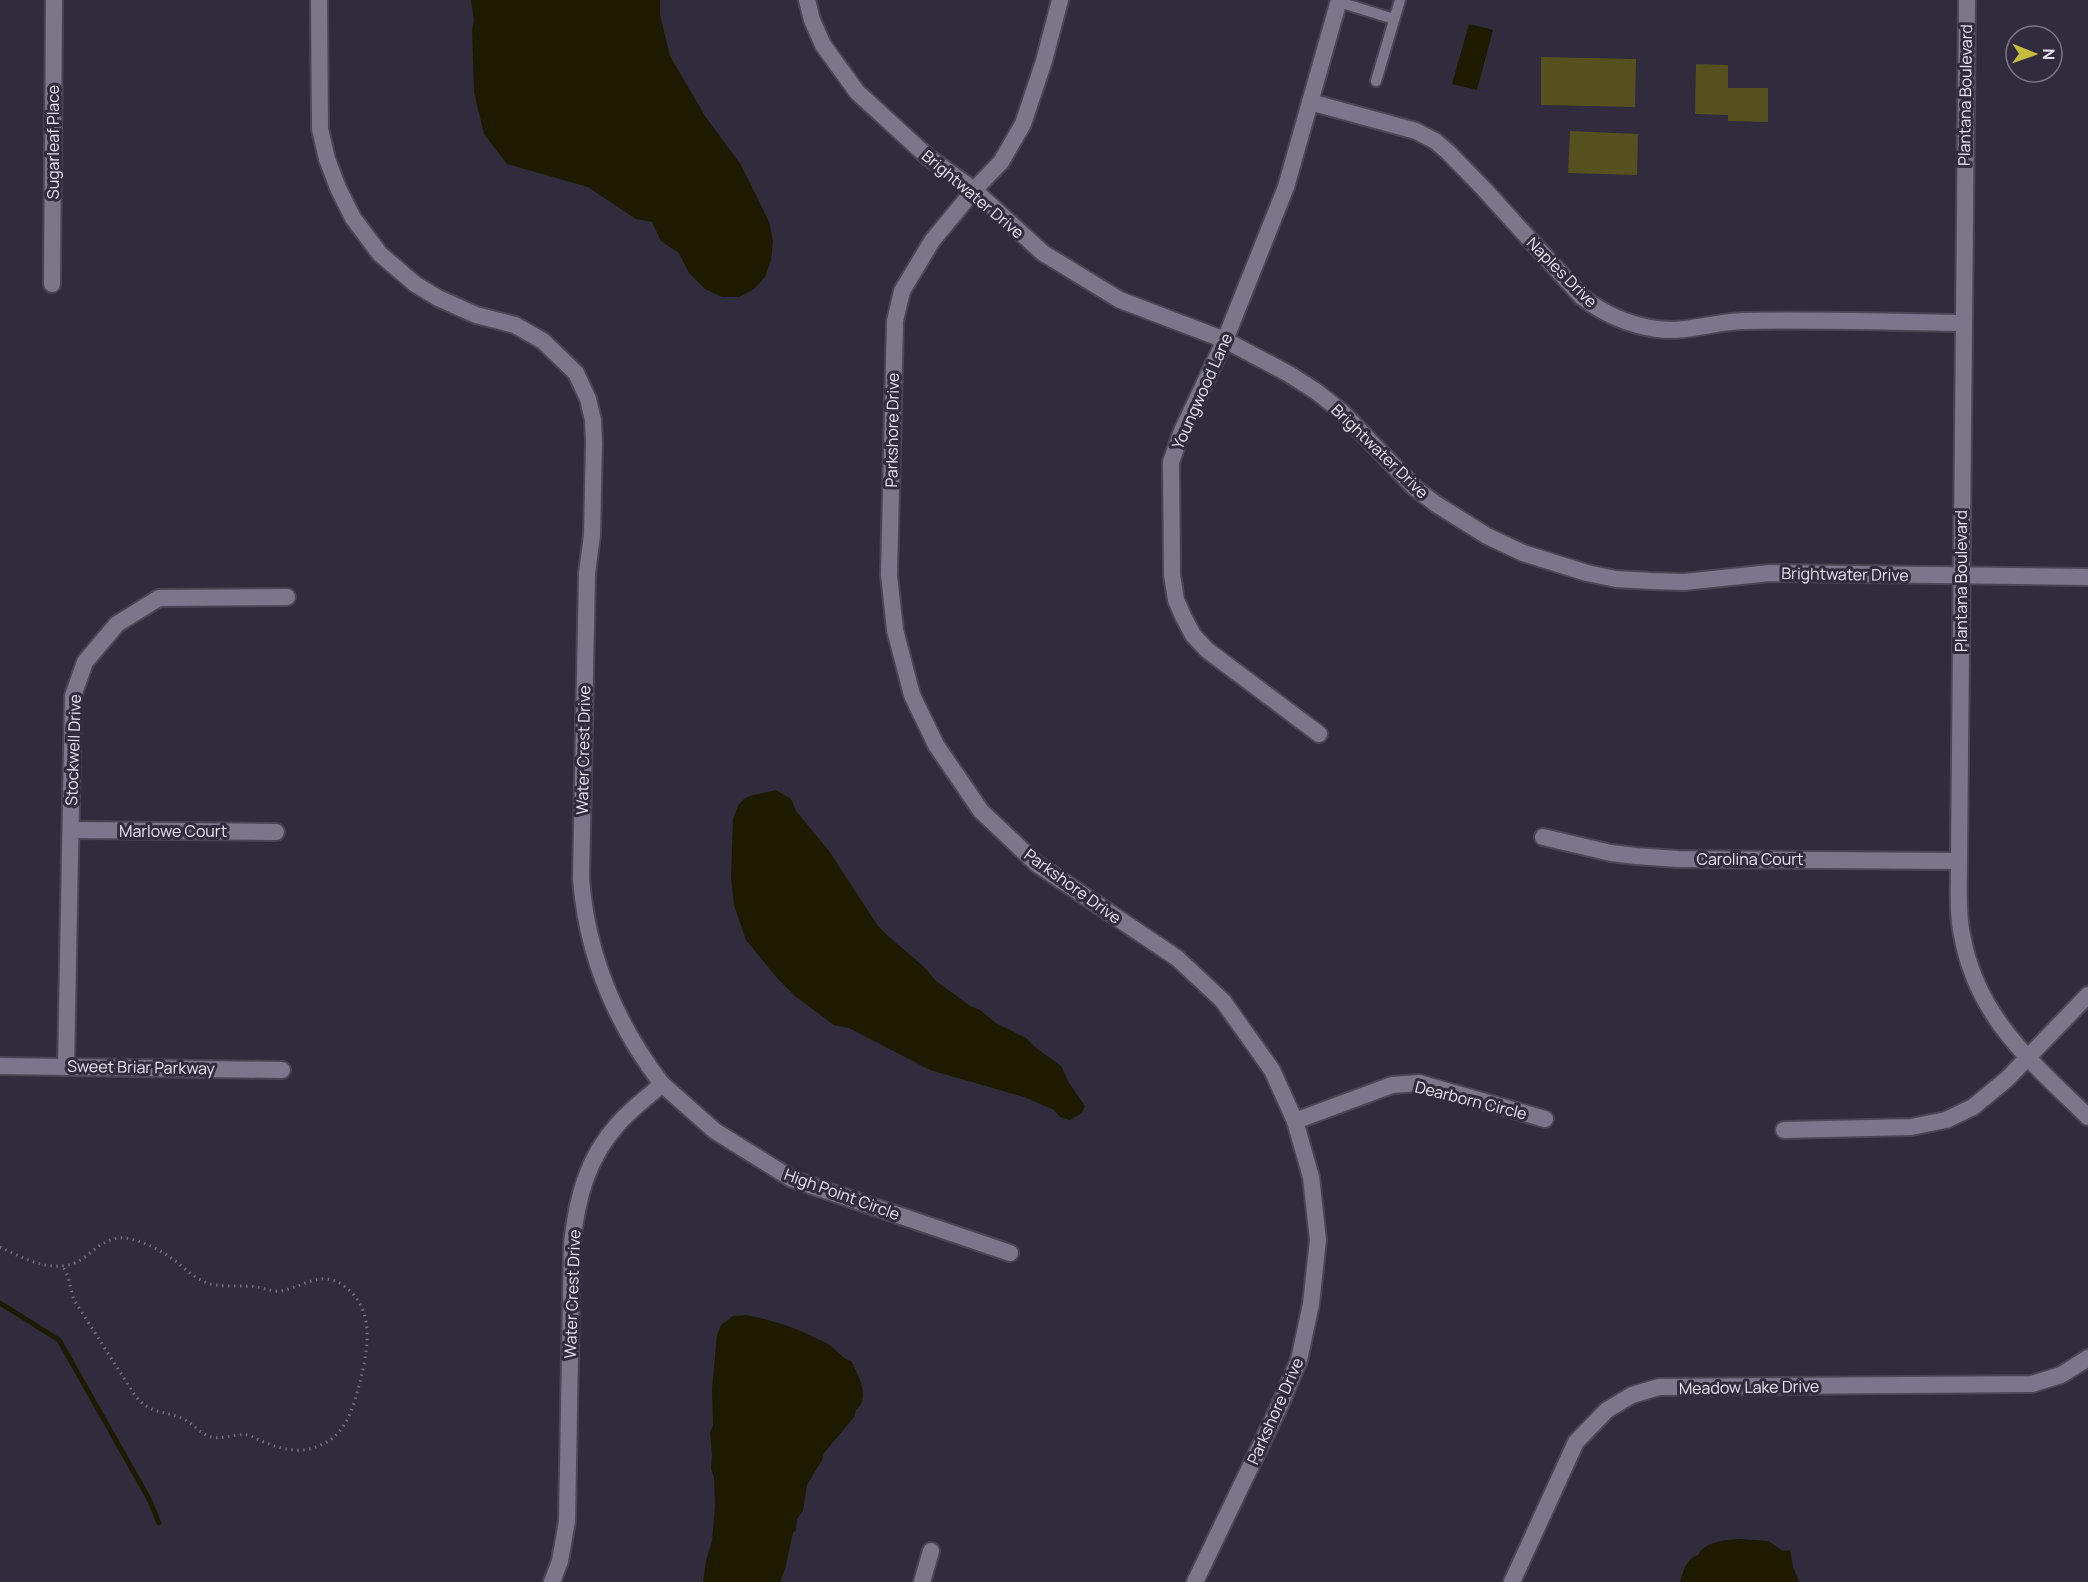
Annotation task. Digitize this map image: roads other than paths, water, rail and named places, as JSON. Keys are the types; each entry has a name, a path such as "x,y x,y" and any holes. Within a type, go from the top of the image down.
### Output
{"street":[{"name":"Sugarleaf Place","path":"52,284 54,0"},
{"name":"Water Crest Drive","path":"319,0 320,129 327,159 352,218 380,254 415,284 438,298 476,315 514,325 543,341 576,374 588,399 593,420 592,535 587,573 583,709 581,879 583,903 606,989 617,1014 645,1061 662,1084 608,1136 595,1155 582,1185 576,1209 572,1243 567,1521 560,1561 552,1582"},
{"name":"Brightwater Drive","path":"807,0 812,20 823,45 857,92 928,157 974,190 1043,253 1120,300 1225,340 1289,374 1342,412 1415,488 1487,536 1523,553 1554,564 1616,579 1662,582 1684,582 1770,573 2088,577"},
{"name":"Parkshore Drive","path":"1060,0 1044,61 1023,124 1001,162 974,190 932,241 902,291 895,321 889,575 895,630 912,695 936,745 981,810 1037,864 1177,958 1223,1001 1272,1070 1295,1121 1311,1178 1318,1240 1311,1304 1299,1360 1195,1582"},
{"name":"Plantana Boulevard","path":"1966,0 1959,861 1961,932 1972,974 1995,1019 2009,1039 2088,1118"},
{"name":"Youngwood Lane","path":"1319,734 1207,650 1193,635 1176,600 1172,574 1172,462 1182,431 1225,340 1286,187 1339,1"},
{"name":"Naples Drive","path":"1310,102 1416,131 1435,141 1484,189 1582,297 1617,319 1637,325 1676,330 1742,321 1963,323"},
{"name":"Stockwell Drive","path":"66,1066 73,696 85,662 117,624 159,598 287,597"},
{"name":"Marlowe Court","path":"70,830 276,832"},
{"name":"Carolina Court","path":"1543,837 1636,856 1678,859 1959,861"},
{"path":"1784,1130 1911,1127 1946,1120 1973,1107 2007,1079 2088,995"},
{"name":"Sweet Briar Parkway","path":"0,1066 282,1070"},
{"name":"Dearborn Circle","path":"1295,1121 1392,1085 1419,1083 1545,1119"},
{"name":"High Point Circle","path":"662,1084 714,1131 792,1179 1010,1253"},
{"name":"Meadow Lake Drive","path":"1512,1582 1576,1442 1607,1410 1632,1395 1659,1388 2032,1384 2061,1375 2088,1358"},
{"path":"922,1582 931,1551"}],"lane":[{"path":"1376,81 1400,0"},
{"path":"1339,1 1394,19"}],"waterway":[{"path":"0,1303 59,1340 149,1499 159,1523"}]}
